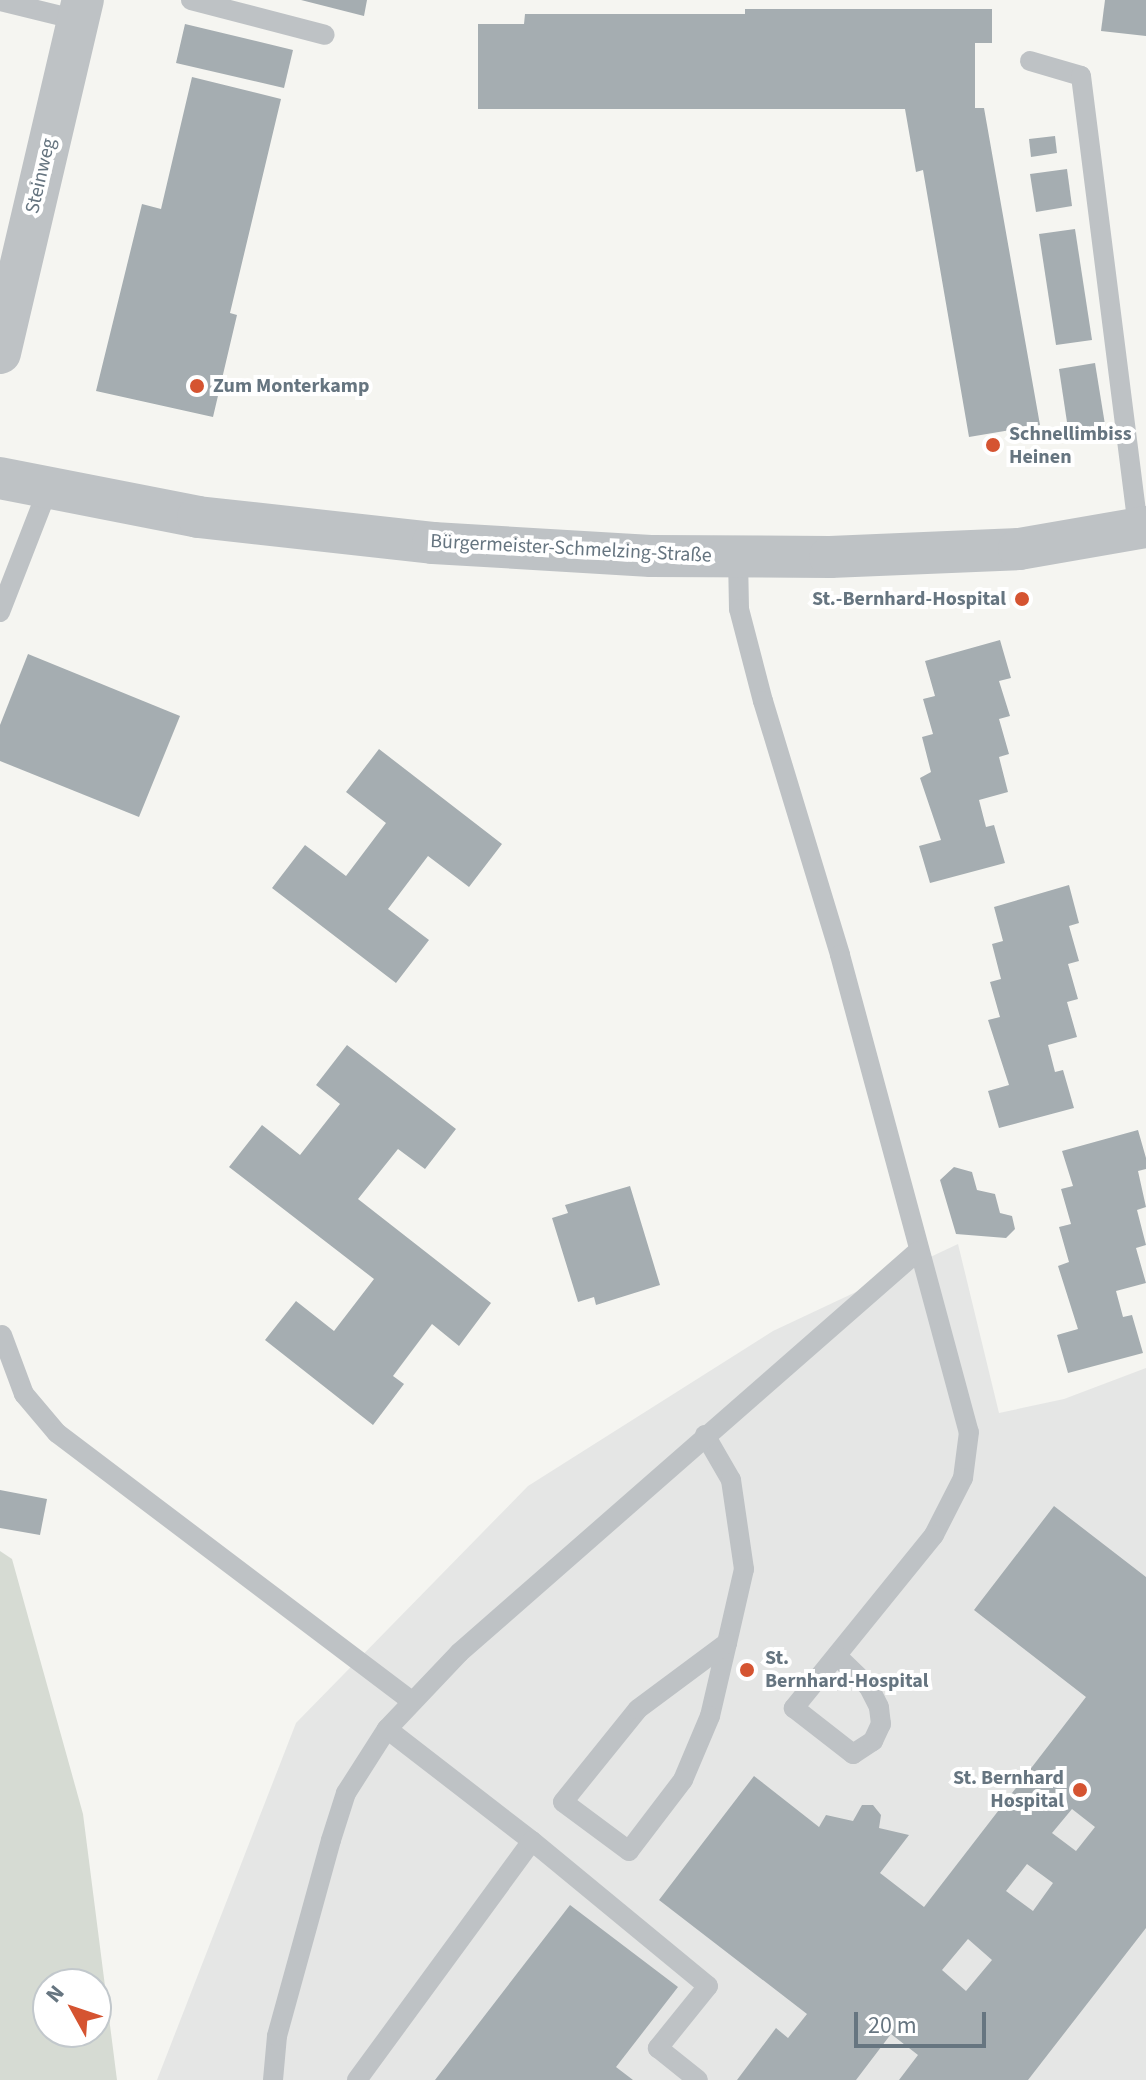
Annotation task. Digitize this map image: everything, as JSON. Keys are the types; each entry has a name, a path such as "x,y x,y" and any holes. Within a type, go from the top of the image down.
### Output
{"street":[{"name":"Steinweg","path":"0,353 80,10"},
{"name":"Bürgermeister-Schmelzing-Straße","path":"0,478 198,517 433,543 738,557 1019,549 1142,527"}],"lane":[{"path":"191,0 325,35"},
{"path":"0,1 80,10"},
{"path":"1030,61 1081,76 1142,527"},
{"path":"0,612 48,489"},
{"path":"738,557 739,609 840,955 917,1252 960,1391 969,1455 934,1535 794,1708 853,1754 873,1741 881,1724 879,1707 869,1687 837,1656"},
{"path":"273,2080 277,2036 346,1793 387,1729 411,1701 705,1435 917,1252"},
{"path":"2,1335 24,1394 57,1433 411,1701"},
{"path":"705,1435 731,1480 741,1525 744,1569 727,1643 710,1716 683,1780 629,1851 563,1802 638,1709 727,1643"},
{"path":"387,1729 532,1841 708,1986 658,2048 698,2080"},
{"path":"357,2080 532,1841"}],"shaded area":[{"name":"St. Bernhard-Hospital","path":"958,1244 999,1413 1064,1399 1146,1368 1146,2080 157,2080 296,1723 528,1486 773,1331"},
{"path":"0,1551 12,1559 83,1814 103,1968 32,1968 32,2048 112,2048 112,2041 117,2080 0,2080"}],"building":[{"path":"301,0 367,0 364,16"},
{"path":"1105,0 1146,0 1146,36 1101,31"},
{"path":"745,9 992,9 992,43 975,43 975,108 984,108 1040,425 969,437 923,170 916,172 905,109 478,109 478,24 524,24 525,14 745,14"},
{"path":"185,24 293,50 284,88 176,63"},
{"path":"192,77 281,99 230,313 237,315 213,417 96,391 142,204 161,209"},
{"path":"1055,136 1057,153 1031,157 1029,139"},
{"path":"1067,169 1072,206 1036,212 1030,174"},
{"path":"1075,229 1092,340 1056,345 1039,234"},
{"path":"1095,363 1107,437 1070,442 1059,369"},
{"path":"1000,640 1011,678 999,681 1010,716 999,719 1009,754 999,757 1008,792 979,800 986,827 994,825 1005,863 930,883 919,846 941,840 920,778 931,772 922,737 933,734 923,699 935,696 925,661"},
{"path":"28,654 180,716 139,817 0,761 0,725"},
{"path":"379,749 502,844 469,887 428,856 388,909 429,940 396,983 272,888 305,845 346,876 386,823 346,792"},
{"path":"1069,885 1079,923 1069,926 1079,961 1068,964 1078,999 1067,1002 1077,1037 1048,1045 1055,1072 1063,1070 1074,1108 999,1128 988,1091 1009,1085 988,1020 1000,1017 990,982 1001,979 992,944 1003,941 994,907"},
{"path":"347,1045 456,1129 425,1169 398,1149 358,1199 491,1303 459,1346 432,1324 393,1376 404,1384 373,1425 265,1340 296,1301 334,1331 374,1279 229,1167 262,1125 300,1155 340,1104 316,1085"},
{"path":"1138,1130 1146,1158 1146,1169 1138,1171 1146,1207 1137,1210 1146,1245 1136,1248 1146,1283 1116,1291 1123,1317 1132,1315 1143,1353 1068,1373 1057,1335 1078,1329 1058,1266 1069,1262 1059,1227 1071,1224 1061,1189 1073,1186 1062,1151"},
{"path":"954,1167 972,1172 977,1190 995,1194 1000,1213 1012,1216 1015,1229 1006,1238 956,1234 940,1180"},
{"path":"630,1186 660,1285 596,1305 594,1297 578,1302 552,1218 568,1213 565,1205"},
{"path":"0,1490 47,1499 40,1535 0,1528"},
{"name":"St. Bernhard Hospital","path":"1054,1506 1146,1577 1146,1928 1028,2080 899,2080 918,2055 891,2034 856,2080 737,2080 776,2028 788,2038 807,2014 659,1900 754,1776 819,1827 826,1815 853,1821 862,1805 873,1805 881,1815 879,1828 909,1835 880,1873 924,1907 1086,1697 974,1610","holes":["1072,1809 1095,1827 1076,1851 1052,1833","1027,1864 1053,1883 1033,1911 1006,1891","968,1939 992,1960 966,1991 942,1970"]},
{"path":"570,1905 678,1987 616,2067 633,2080 435,2080"}],"place":[{"name":"Zum Monterkamp","path":"197,386"},
{"name":"Schnellimbiss Heinen","path":"993,445"},
{"name":"St.-Bernhard-Hospital","path":"1022,599"},
{"name":"St. Bernhard-Hospital","path":"747,1670"},
{"name":"St. Bernhard Hospital","path":"1080,1790"}]}
